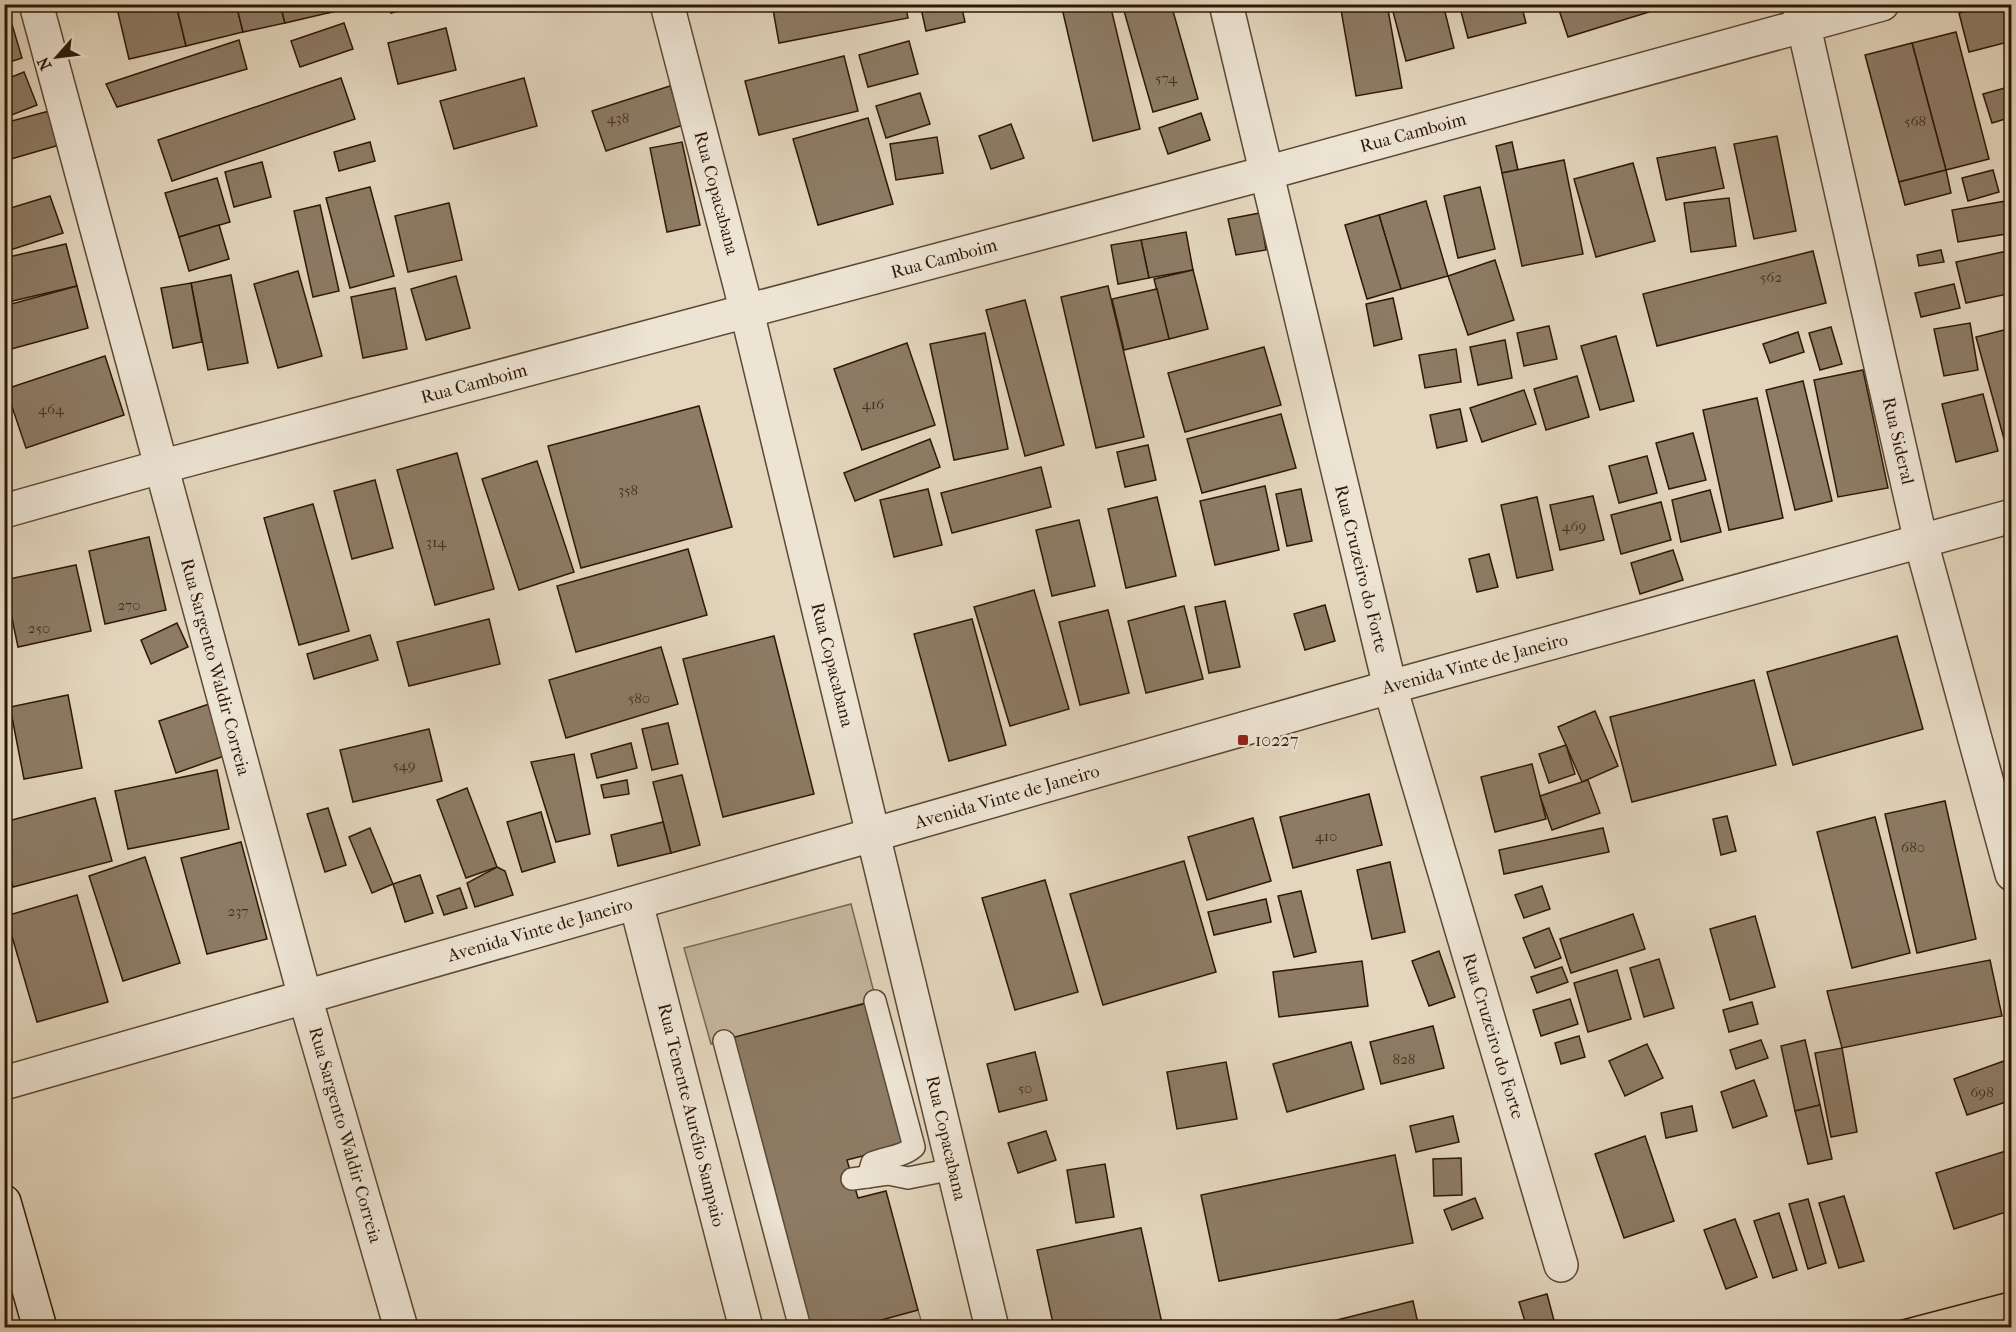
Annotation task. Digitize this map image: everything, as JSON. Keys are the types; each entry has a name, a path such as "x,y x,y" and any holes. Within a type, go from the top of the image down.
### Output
{"street":[{"name":"Rua Sargento Waldir Correia","path":"36,4 305,997 401,1328"},
{"name":"Rua Copacabana","path":"667,4 747,312 992,1328"},
{"name":"Rua Cruzeiro do Forte","path":"1226,4 1390,687 1561,1265"},
{"name":"Rua Camboim","path":"4,511 160,467 1266,173 1802,15 1882,4"},
{"name":"Rua Sideral","path":"1802,15 1921,542 2012,874"},
{"name":"Avenida Vinte de Janeiro","path":"4,1083 1390,687 2012,516"},
{"name":"Rua Tenente Aurélio Sampaio","path":"636,903 746,1328"},
{"path":"4,1202 40,1328"}],"lane":[{"path":"875,1000 914,1147 907,1153 884,1157 872,1163 860,1178 888,1174 908,1178 953,1168"},
{"path":"724,1041 800,1328"}],"shaded area":[{"path":"851,904 876,1000 711,1044 684,948"},
{"path":"918,1310 923,1327 852,1328"}],"building":[{"path":"116,4 176,4 186,46 129,59"},
{"path":"176,4 236,4 243,32 186,46"},
{"path":"236,4 280,4 285,23 243,32"},
{"path":"280,4 326,4 328,13 285,23"},
{"path":"326,4 366,4 328,13"},
{"path":"389,4 426,4 391,13"},
{"path":"772,4 905,4 908,18 779,43"},
{"path":"920,4 961,4 965,22 926,31"},
{"path":"1061,4 1110,4 1140,129 1093,141"},
{"path":"1122,4 1171,4 1198,99 1153,112"},
{"path":"1340,4 1387,4 1402,88 1356,96"},
{"path":"1391,4 1443,4 1454,48 1406,61"},
{"path":"1459,4 1521,4 1526,23 1468,38"},
{"path":"1557,4 1647,4 1649,12 1568,37"},
{"path":"1994,4 2012,4 2012,41 1969,52 1959,13"},
{"path":"8,11 22,58 4,64 4,12"},
{"path":"344,23 353,49 300,67 291,41"},
{"path":"446,28 456,70 398,84 388,43"},
{"path":"1956,32 1989,159 1946,170 1912,43"},
{"path":"239,40 247,69 117,107 106,84"},
{"path":"909,41 918,74 868,87 859,55"},
{"path":"1912,43 1946,170 1899,182 1865,55"},
{"path":"844,56 858,111 759,135 745,81"},
{"path":"24,72 37,105 4,118 4,80"},
{"path":"341,78 355,119 172,181 158,140"},
{"path":"524,78 537,126 454,149 440,101"},
{"path":"670,86 683,125 606,151 592,111"},
{"path":"2012,86 2012,117 1992,123 1983,94"},
{"path":"920,93 930,124 886,138 876,106"},
{"path":"53,110 63,144 4,161 4,123"},
{"path":"1201,113 1210,140 1168,154 1159,128"},
{"path":"868,118 893,204 818,225 793,139"},
{"path":"1011,124 1024,158 991,169 979,136"},
{"path":"1777,136 1796,231 1754,239 1734,144"},
{"path":"937,137 943,173 896,180 890,144"},
{"path":"370,142 375,161 339,171 334,152"},
{"path":"682,142 700,225 667,232 650,148"},
{"path":"1512,142 1518,170 1502,173 1496,146"},
{"path":"1715,147 1724,188 1666,200 1657,158"},
{"path":"1564,160 1583,254 1522,266 1502,173"},
{"path":"262,162 271,197 234,207 225,172"},
{"path":"1633,163 1655,241 1596,257 1574,179"},
{"path":"1946,170 1951,193 1905,205 1899,182"},
{"path":"1993,170 1999,192 1968,201 1962,178"},
{"path":"217,178 230,222 179,237 165,193"},
{"path":"370,187 394,276 350,288 326,198"},
{"path":"1480,187 1495,249 1458,258 1444,196"},
{"path":"50,196 63,233 4,252 4,210"},
{"path":"1729,198 1736,246 1691,252 1684,203"},
{"path":"2012,200 2012,233 1958,242 1952,210"},
{"path":"1426,201 1448,276 1401,289 1379,215"},
{"path":"449,203 462,260 408,272 395,216"},
{"path":"320,205 339,291 313,297 294,211"},
{"path":"1260,213 1266,250 1236,255 1228,219"},
{"path":"1379,215 1401,289 1367,299 1345,225"},
{"path":"219,225 229,259 189,271 179,237"},
{"path":"1186,232 1193,270 1149,278 1141,240"},
{"path":"1141,240 1149,278 1118,284 1111,245"},
{"path":"66,244 77,286 4,303 4,258"},
{"path":"1941,250 1944,262 1919,266 1917,255"},
{"path":"2012,250 2012,293 1966,303 1956,262"},
{"path":"1813,251 1826,303 1657,346 1643,294"},
{"path":"1495,260 1514,320 1468,335 1448,276"},
{"path":"1193,270 1208,329 1169,339 1154,279"},
{"path":"298,271 322,356 278,368 254,284"},
{"path":"231,275 248,363 208,370 191,283"},
{"path":"456,276 470,328 426,340 411,289"},
{"path":"191,283 202,342 173,348 161,288"},
{"path":"1954,284 1960,308 1921,317 1915,293"},
{"path":"77,286 88,328 4,351 4,306"},
{"path":"1108,286 1144,437 1096,448 1061,297"},
{"path":"395,288 407,349 363,358 351,297"},
{"path":"1157,289 1169,339 1124,350 1112,299"},
{"path":"1393,298 1402,339 1374,346 1366,304"},
{"path":"1025,300 1064,445 1025,456 986,310"},
{"path":"1970,323 1978,370 1944,376 1934,329"},
{"path":"1549,326 1557,359 1524,366 1517,333"},
{"path":"1831,327 1842,364 1820,370 1809,333"},
{"path":"2012,328 2012,468 1976,337"},
{"path":"1798,332 1804,352 1770,363 1763,344"},
{"path":"985,333 1008,449 954,460 930,344"},
{"path":"1616,336 1634,401 1600,410 1581,346"},
{"path":"1505,340 1512,378 1478,385 1470,347"},
{"path":"907,343 935,425 862,450 834,369"},
{"path":"1264,347 1281,405 1185,432 1168,373"},
{"path":"1456,349 1461,382 1425,388 1419,355"},
{"path":"105,356 124,415 26,448 6,389"},
{"path":"1863,370 1888,488 1838,497 1814,380"},
{"path":"1577,376 1589,417 1546,430 1534,389"},
{"path":"1803,381 1832,501 1795,510 1766,390"},
{"path":"1524,390 1536,424 1482,442 1470,408"},
{"path":"1983,394 1998,451 1956,462 1942,404"},
{"path":"1757,398 1783,518 1729,530 1703,410"},
{"path":"699,406 732,527 581,568 548,446"},
{"path":"1460,409 1467,441 1437,448 1430,415"},
{"path":"1281,414 1296,468 1202,493 1187,439"},
{"path":"1693,433 1706,480 1669,489 1656,443"},
{"path":"930,439 940,467 855,501 844,473"},
{"path":"1148,445 1156,480 1125,487 1117,452"},
{"path":"457,453 494,589 435,605 397,470"},
{"path":"1647,456 1657,493 1619,503 1609,466"},
{"path":"537,461 574,572 519,590 482,479"},
{"path":"1041,467 1051,507 952,533 941,493"},
{"path":"375,480 393,548 352,559 334,491"},
{"path":"1265,486 1279,550 1215,565 1200,501"},
{"path":"928,489 942,545 894,557 880,500"},
{"path":"1301,489 1312,541 1287,546 1276,494"},
{"path":"1710,490 1721,532 1681,542 1672,500"},
{"path":"1593,496 1604,540 1560,550 1550,505"},
{"path":"1157,497 1176,576 1126,588 1108,509"},
{"path":"1537,497 1553,570 1517,578 1501,505"},
{"path":"1661,502 1671,540 1621,554 1611,515"},
{"path":"313,504 349,631 299,645 264,518"},
{"path":"1079,520 1095,586 1052,596 1036,530"},
{"path":"149,537 166,610 105,624 89,551"},
{"path":"688,549 707,615 576,652 557,586"},
{"path":"1673,550 1683,580 1640,594 1631,563"},
{"path":"1489,554 1498,587 1477,592 1469,559"},
{"path":"76,565 91,631 18,647 4,580"},
{"path":"1034,590 1069,709 1010,726 974,607"},
{"path":"1225,601 1240,667 1209,673 1195,607"},
{"path":"1325,605 1335,641 1305,650 1294,614"},
{"path":"1184,606 1203,679 1146,693 1128,621"},
{"path":"1108,610 1129,693 1080,705 1059,622"},
{"path":"489,619 500,664 409,686 397,642"},
{"path":"972,619 1006,745 949,761 914,634"},
{"path":"177,623 188,647 151,664 141,640"},
{"path":"370,635 378,660 314,679 307,654"},
{"path":"774,636 814,794 723,817 683,659"},
{"path":"1897,636 1923,729 1793,765 1767,672"},
{"path":"661,647 678,704 566,738 549,680"},
{"path":"1754,680 1776,765 1632,802 1610,717"},
{"path":"68,695 82,768 24,779 10,707"},
{"path":"212,703 230,754 176,773 159,721"},
{"path":"1595,711 1618,766 1582,782 1558,727"},
{"path":"668,723 678,764 652,770 642,729"},
{"path":"429,729 442,781 353,802 340,750"},
{"path":"631,743 637,768 597,778 591,754"},
{"path":"1566,745 1575,774 1549,783 1539,754"},
{"path":"574,754 590,834 556,842 531,762"},
{"path":"1532,764 1546,819 1495,832 1481,777"},
{"path":"217,770 229,829 128,849 115,791"},
{"path":"682,775 700,845 671,853 653,782"},
{"path":"627,780 629,794 604,798 601,785"},
{"path":"1588,780 1600,813 1552,830 1540,796"},
{"path":"467,788 497,867 466,878 437,800"},
{"path":"1369,794 1382,845 1293,868 1280,817"},
{"path":"95,798 112,861 13,887 4,852 4,822"},
{"path":"1945,801 1976,939 1917,953 1885,814"},
{"path":"328,808 346,865 325,872 307,814"},
{"path":"541,812 555,862 522,872 507,822"},
{"path":"1727,816 1736,851 1721,855 1713,819"},
{"path":"1875,817 1910,953 1852,968 1817,832"},
{"path":"1253,818 1271,881 1207,900 1188,837"},
{"path":"663,822 671,853 618,866 611,835"},
{"path":"370,828 393,884 372,893 349,837"},
{"path":"1603,828 1609,852 1504,874 1499,850"},
{"path":"241,842 267,939 207,954 181,858"},
{"path":"145,857 180,963 123,981 89,876"},
{"path":"1184,861 1216,972 1103,1005 1070,894"},
{"path":"1390,862 1405,932 1372,939 1357,870"},
{"path":"497,867 505,871 513,895 475,907 467,883"},
{"path":"420,875 433,913 405,922 393,884"},
{"path":"1045,880 1078,992 1015,1010 982,898"},
{"path":"1542,886 1550,909 1524,918 1515,895"},
{"path":"460,888 467,908 444,915 437,896"},
{"path":"1301,891 1316,952 1294,957 1278,896"},
{"path":"77,895 108,1002 37,1022 6,916"},
{"path":"1266,899 1271,922 1214,935 1208,912"},
{"path":"1633,914 1645,949 1571,973 1560,939"},
{"path":"1755,916 1775,987 1730,1000 1710,929"},
{"path":"1549,928 1561,958 1535,968 1523,938"},
{"path":"1439,951 1455,997 1429,1006 1412,961"},
{"path":"1659,959 1674,1008 1644,1017 1630,968"},
{"path":"1990,960 2002,1016 1842,1048 1827,991"},
{"path":"1362,961 1368,1006 1279,1017 1273,972"},
{"path":"1562,967 1568,982 1537,993 1531,977"},
{"path":"1617,970 1631,1019 1588,1032 1574,983"},
{"path":"1570,999 1578,1024 1541,1036 1533,1010"},
{"path":"875,1001 912,1143 847,1160 858,1198 886,1191 918,1310 852,1328 809,1328 731,1038"},
{"path":"1752,1002 1758,1024 1729,1032 1723,1010"},
{"path":"1433,1026 1444,1068 1381,1084 1370,1042"},
{"path":"1579,1036 1585,1057 1561,1064 1555,1043"},
{"path":"1761,1040 1768,1058 1736,1069 1730,1050"},
{"path":"1805,1040 1820,1105 1795,1111 1781,1046"},
{"path":"1351,1042 1364,1089 1287,1112 1273,1064"},
{"path":"1647,1044 1663,1078 1625,1096 1609,1061"},
{"path":"1842,1048 1857,1132 1831,1137 1815,1053"},
{"path":"1035,1052 1047,1100 999,1112 987,1064"},
{"path":"2012,1058 2012,1100 1967,1115 1954,1079"},
{"path":"1226,1062 1237,1119 1177,1129 1167,1072"},
{"path":"1754,1080 1767,1116 1733,1128 1721,1092"},
{"path":"1820,1105 1832,1159 1808,1164 1795,1111"},
{"path":"1692,1106 1697,1131 1666,1138 1661,1113"},
{"path":"1453,1116 1459,1142 1416,1152 1410,1126"},
{"path":"1046,1131 1056,1160 1018,1173 1008,1143"},
{"path":"1645,1136 1674,1221 1624,1238 1595,1154"},
{"path":"2012,1149 2012,1210 1954,1229 1936,1173"},
{"path":"1395,1155 1413,1243 1219,1281 1201,1195"},
{"path":"1461,1158 1462,1195 1434,1196 1433,1159"},
{"path":"1105,1164 1114,1217 1076,1223 1067,1170"},
{"path":"1844,1196 1864,1261 1839,1268 1819,1203"},
{"path":"1475,1198 1483,1218 1452,1230 1444,1210"},
{"path":"1808,1199 1826,1263 1808,1269 1789,1204"},
{"path":"1779,1213 1797,1270 1773,1278 1754,1221"},
{"path":"1735,1219 1757,1277 1726,1289 1704,1230"},
{"path":"1141,1228 1163,1328 1054,1328 1037,1250"},
{"path":"1547,1294 1556,1328 1527,1328 1519,1302"},
{"path":"1413,1301 1419,1328 1305,1328"}],"tram line":[{"path":"1871,1328 2012,1291"}],"place":[{"name":"10227","path":"1243,740"}]}
